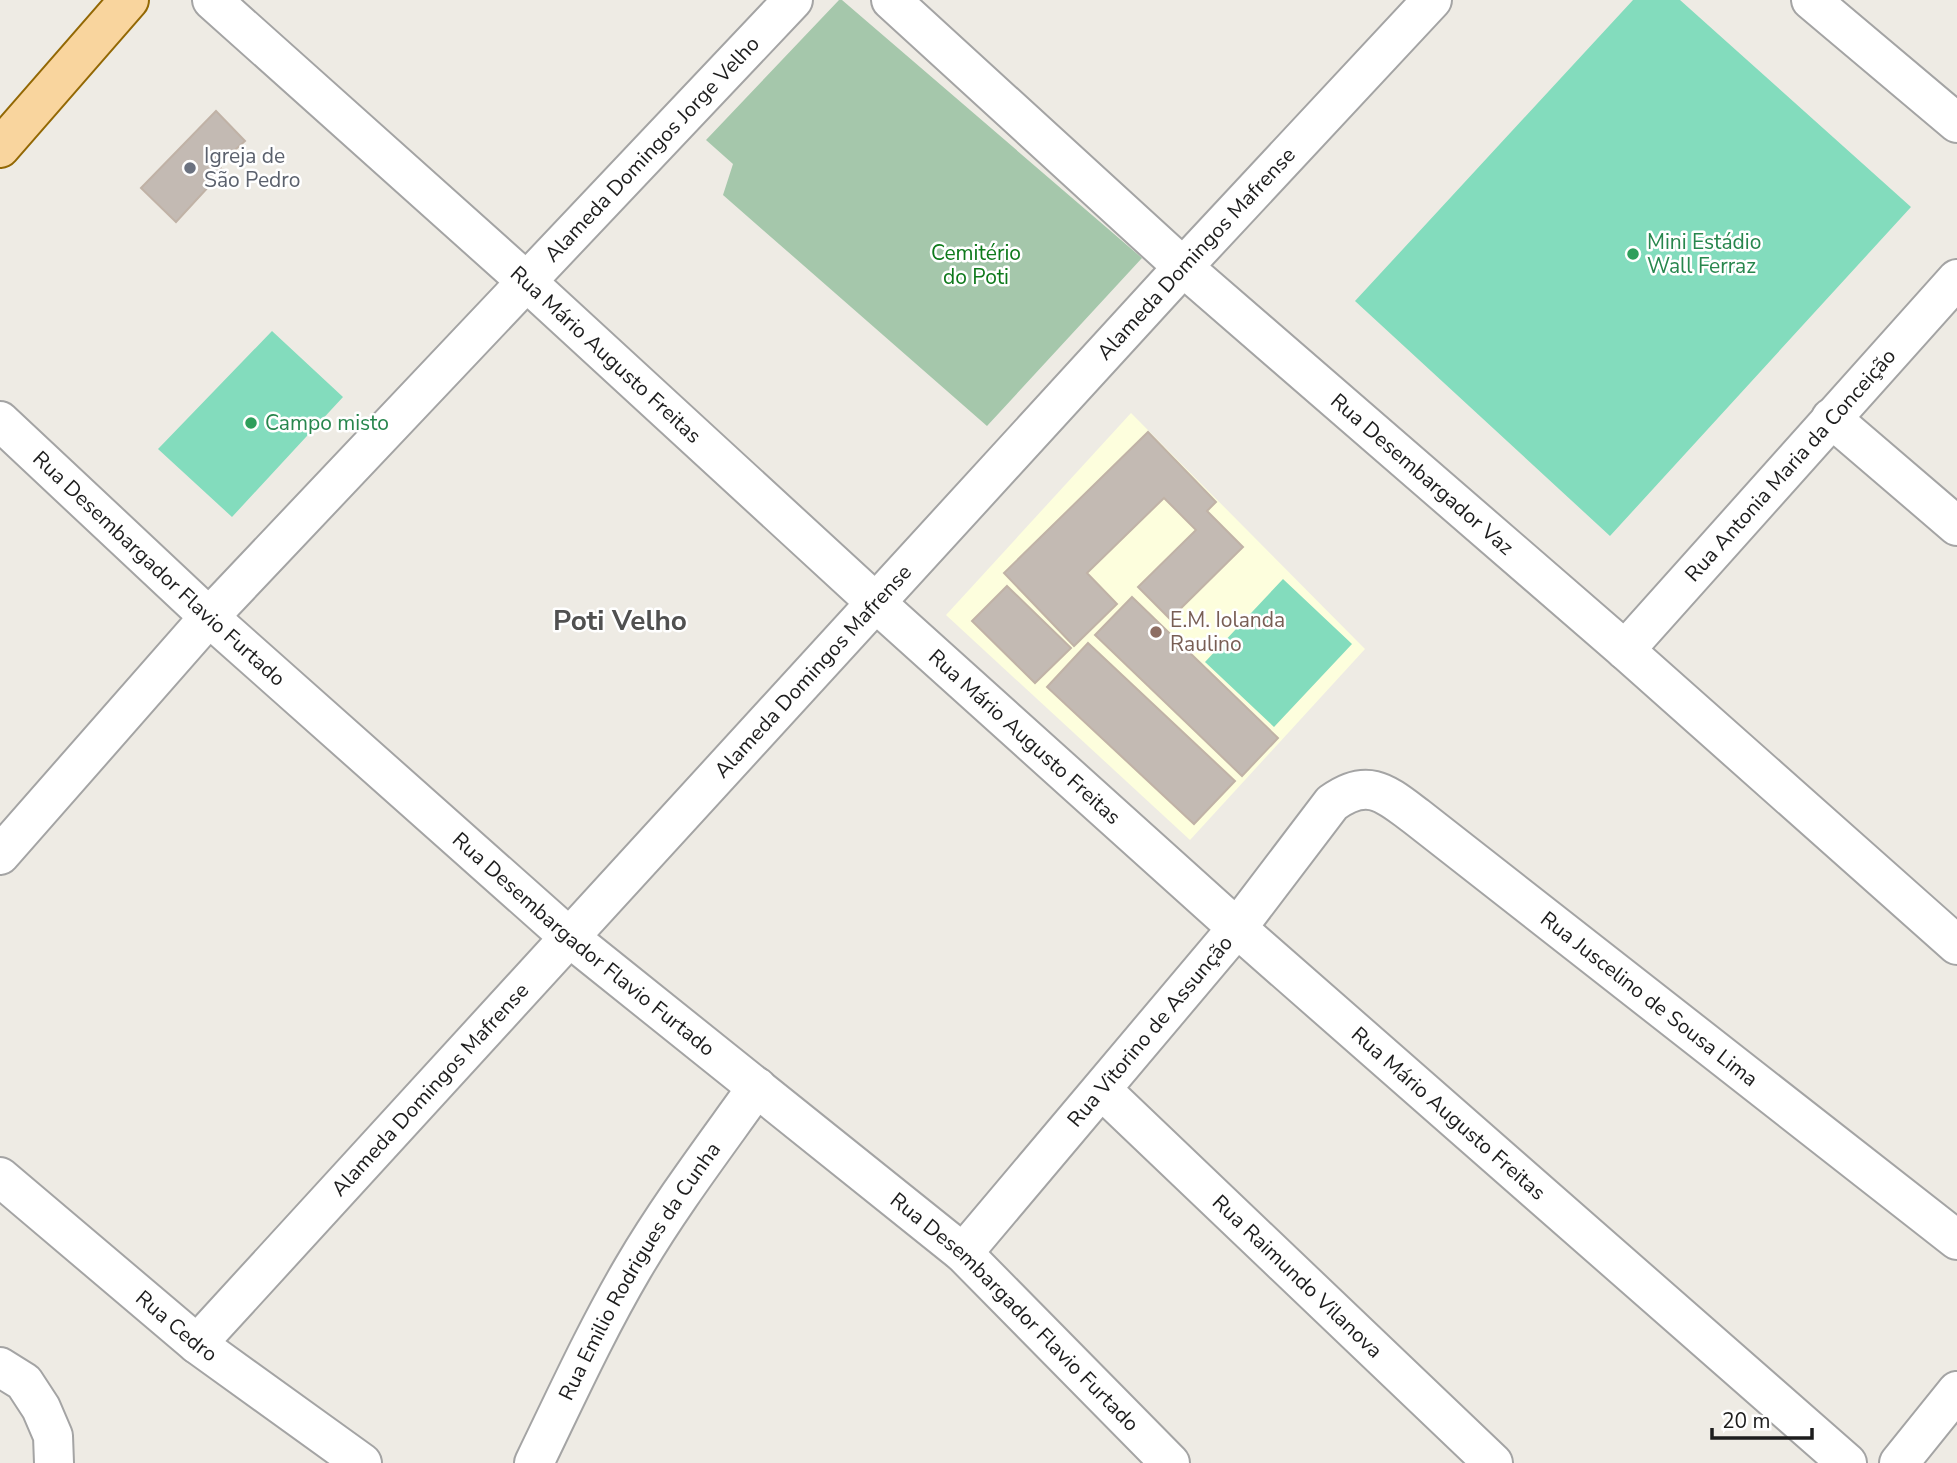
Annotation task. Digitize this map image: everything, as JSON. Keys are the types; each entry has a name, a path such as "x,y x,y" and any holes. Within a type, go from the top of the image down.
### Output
{"main road":[{"path":"0,148 129,0"}],"street":[{"name":"Rua Mário Augusto Freitas","path":"212,0 527,282 1237,928 1847,1463"},
{"name":"Alameda Domingos Jorge Velho","path":"0,855 209,617 793,0"},
{"name":"Rua Desembargador Vaz","path":"891,0 1183,267 1625,650 1957,945"},
{"name":"Alameda Domingos Mafrense","path":"197,1344 1183,267 1432,0"},
{"path":"1811,0 1957,123"},
{"name":"Rua Antonia Maria da Conceição","path":"1625,650 1957,279"},
{"path":"1831,418 1957,526"},
{"name":"Rua Desembargador Flavio Furtado","path":"0,421 209,617 569,937 964,1253 1170,1463"},
{"name":"Rua Juscelino de Sousa Lima","path":"1332,803 1348,791 1361,789 1375,790 1394,800 1738,1066 1957,1240"},
{"name":"Rua Vitorino de Assunção","path":"964,1253 1237,928 1332,803"},
{"name":"Rua Emilio Rodrigues da Cunha","path":"534,1463 633,1267 681,1193 757,1087"},
{"name":"Rua Raimundo Vilanova","path":"1102,1090 1493,1463"},
{"name":"Rua Cedro","path":"0,1177 197,1344 362,1463"},
{"path":"0,1367 24,1382 41,1408 53,1436 54,1463"},
{"path":"1899,1463 1957,1391"}],"shaded area":[{"name":"E.M. Iolanda Raulino","path":"1131,413 1365,649 1190,840 946,615"}],"green space":[{"name":"Cemitério do Poti","path":"839,0 1142,258 987,426 723,195 733,164 706,140"},
{"name":"Mini Estádio Wall Ferraz","path":"1633,0 1680,0 1911,207 1610,536 1355,301"},
{"name":"Campo misto","path":"272,331 343,397 232,517 158,449"},
{"path":"1283,579 1352,644 1274,727 1205,662"}],"building":[{"name":"Igreja de São Pedro","path":"216,111 245,141 218,165 223,171 176,222 141,188"},
{"path":"1148,432 1216,502 1207,511 1243,547 1170,619 1138,587 1196,530 1164,498 1087,573 1117,604 1074,646 1004,573"},
{"path":"1007,586 1071,648 1035,683 972,621"},
{"path":"1132,597 1278,738 1242,776 1095,635"},
{"path":"1088,643 1235,781 1194,824 1047,687"}],"place":[{"name":"Igreja de São Pedro","path":"190,168"},
{"name":"Mini Estádio Wall Ferraz","path":"1633,254"},
{"name":"Campo misto","path":"251,423"},
{"name":"E.M. Iolanda Raulino","path":"1156,632"}],"district":[{"name":"Poti Velho","path":"620,621"}]}
